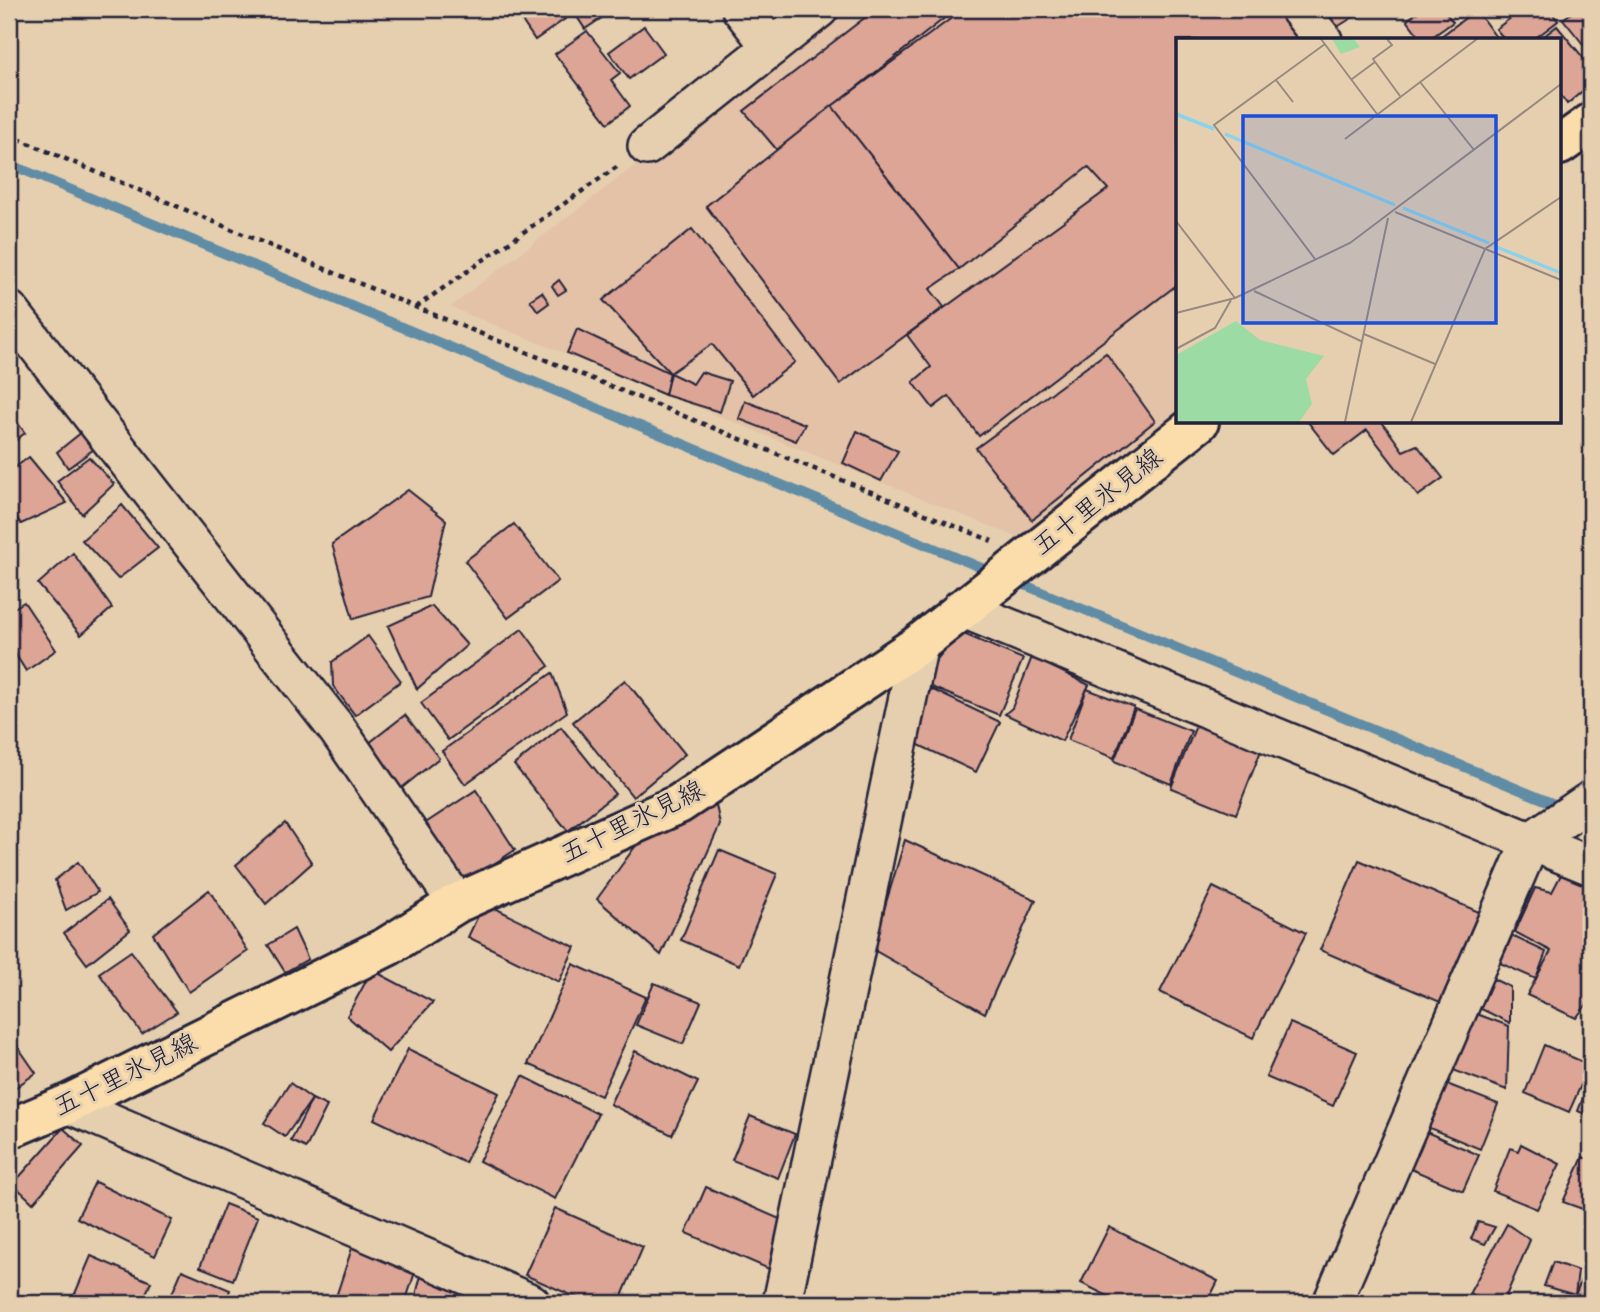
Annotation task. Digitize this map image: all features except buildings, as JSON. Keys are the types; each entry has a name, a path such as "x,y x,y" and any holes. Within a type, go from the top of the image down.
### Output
{"main road":[{"path":"1562,144 1591,123"},
{"name":"五十里氷見線","path":"9,1129 68,1104 388,946 457,903 679,804 919,644 961,608 1196,424"}],"street":[{"path":"741,9 771,47"},
{"path":"647,146 819,9"},
{"path":"1299,9 1321,38"},
{"path":"9,310 337,729 457,903"},
{"path":"961,608 1591,866"},
{"path":"782,1303 919,644"},
{"path":"1332,1303 1531,841 1591,800"},
{"path":"68,1104 531,1303"}],"path":[{"path":"9,135 415,307 1029,555"},
{"path":"415,307 647,146"}],"shaded area":[{"path":"840,9 1284,9 1306,38 1176,38 1176,418 1019,538 450,307"}],"waterway":[{"path":"9,164 994,573"},
{"path":"1015,581 1564,808"}]}
